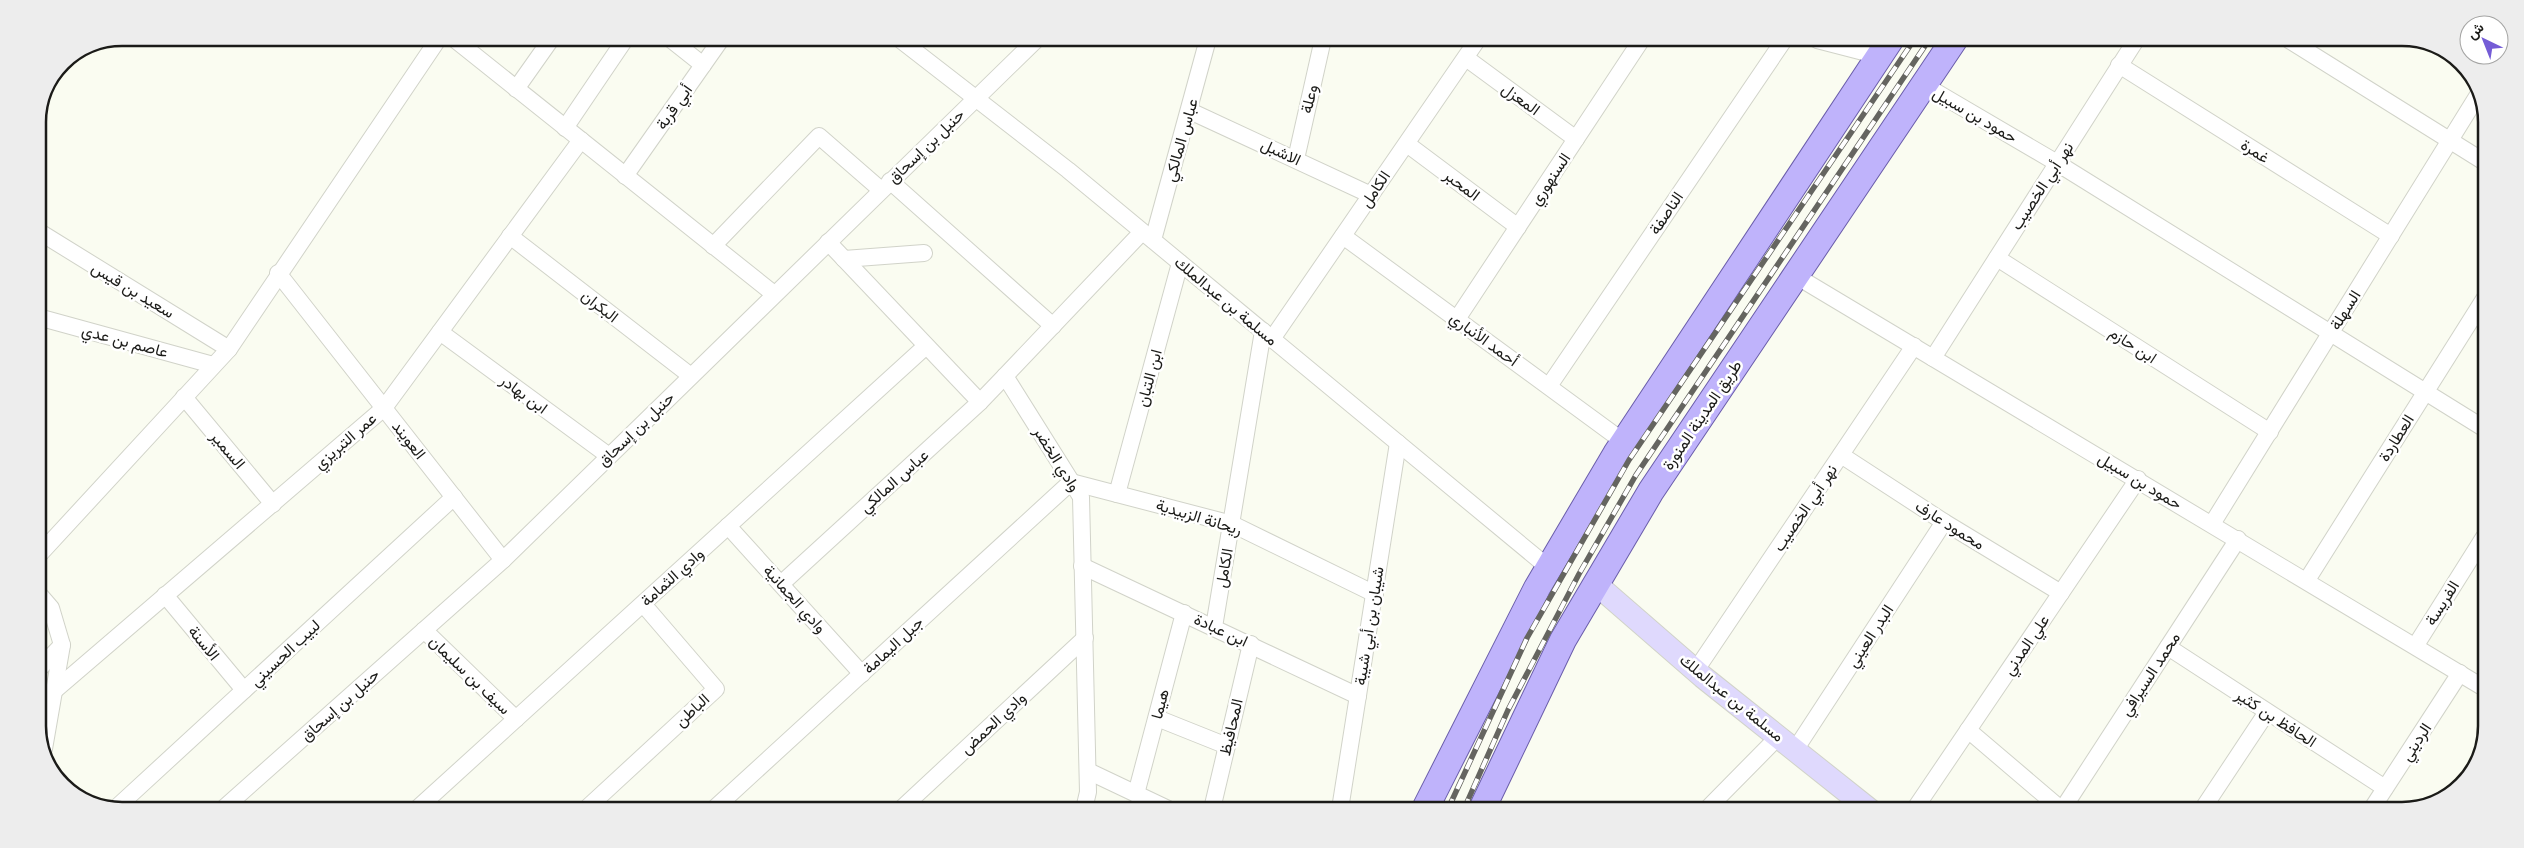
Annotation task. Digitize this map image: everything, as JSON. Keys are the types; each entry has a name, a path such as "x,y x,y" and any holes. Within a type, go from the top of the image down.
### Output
{"main road":[{"name":"طريق المدينة المنورة","path":"1485,802 1563,640 1651,491 1950,46"},
{"path":"1429,802 1465,728 1549,568 1624,442 1885,48"},
{"name":"مسلمة بن عبدالملك","path":"1596,584 1696,670 1860,802"}],"street":[{"path":"46,547 229,348 434,46"},
{"path":"463,46 774,294"},
{"path":"516,89 546,46"},
{"path":"565,128 621,46"},
{"path":"679,46 703,65"},
{"name":"أبي قربة","path":"625,176 716,46"},
{"name":"مسلمة بن عبدالملك","path":"908,46 1148,236 1549,568"},
{"name":"حنبل بن إسحاق","path":"231,802 503,560 885,185 1031,46"},
{"name":"عباس المالكي","path":"1148,236 1190,111 1206,46"},
{"name":"وعلة","path":"1296,159 1321,46"},
{"name":"الكامل","path":"1214,627 1268,335 1343,236 1474,46"},
{"name":"السنهوري","path":"1457,319 1638,46"},
{"name":"الناصفة","path":"1549,386 1780,46"},
{"path":"1868,46 1885,48"},
{"name":"نهر أبي الخصيب","path":"1933,358 2132,46"},
{"path":"2299,46 2478,157"},
{"name":"المعزل","path":"1466,58 1576,139"},
{"name":"غمرة","path":"2119,65 2391,236"},
{"name":"حمود بن سبيل","path":"1924,85 2057,163 2478,426"},
{"name":"السهلة","path":"2212,524 2474,101"},
{"name":"الاشبل","path":"1190,111 1371,195"},
{"path":"713,246 819,136 885,185 1052,326"},
{"name":"عمر التبريزي","path":"54,691 384,408 581,140"},
{"name":"المحبر","path":"1407,144 1518,227"},
{"name":"البكران","path":"510,236 691,376"},
{"path":"1005,376 1052,326 1148,236"},
{"name":"أحمد الأنباري","path":"1343,236 1624,442"},
{"name":"سعيد بن قيس","path":"46,237 229,348"},
{"path":"828,242 980,402"},
{"path":"844,259 924,252"},
{"name":"ابن حازم","path":"1997,258 2270,432"},
{"name":"ابن التبان","path":"1117,494 1180,263"},
{"name":"العويند","path":"278,273 503,560"},
{"name":"حمود بن سبيل","path":"1796,276 2416,645 2478,684"},
{"name":"عاصم بن عدي","path":"46,319 213,365"},
{"name":"العطاردة","path":"2307,580 2425,392 2478,321"},
{"name":"ابن بهادر","path":"440,332 609,456"},
{"name":"وادي الثمامة","path":"425,802 926,346"},
{"name":"نهر أبي الخصيب","path":"1696,670 1914,346"},
{"name":"عباس المالكي","path":"781,584 980,402 1005,376"},
{"name":"وادي الخضر","path":"1005,376 1081,497 1088,771 1088,792 1086,802"},
{"name":"السمير","path":"184,397 272,504"},
{"name":"شيبان بن أبي شيبة","path":"1341,802 1398,444"},
{"name":"محمود عارف","path":"1842,455 1944,522 2061,592"},
{"name":"علي المدني","path":"1919,802 2138,479"},
{"name":"ريحانة الزبيدية","path":"1071,482 1232,524 1374,594"},
{"name":"جبل اليمامة","path":"722,802 1071,482"},
{"name":"لبيب الحسيني","path":"123,802 454,498"},
{"name":"البدر العيني","path":"1716,802 1787,743 1944,522"},
{"name":"وادي الجمانية","path":"728,526 862,674"},
{"name":"محمد السيرافي","path":"2067,802 2238,539"},
{"name":"الفريسة","path":"2416,645 2478,553"},
{"name":"ابن عبادة","path":"1082,566 1358,696"},
{"name":"الأسنة","path":"165,595 244,690"},
{"path":"46,603 50,608 62,645 47,734"},
{"name":"الباطن","path":"594,802 716,689 643,604"},
{"name":"هيما","path":"1136,794 1184,613"},
{"name":"سيف بن سليمان","path":"424,630 516,719"},
{"name":"وادي الحمض","path":"909,802 1085,638"},
{"name":"المحافيظ","path":"1214,802 1251,644"},
{"path":"46,662 62,645"},
{"name":"الحافظ بن كثير","path":"2168,647 2386,788"},
{"name":"الرديني","path":"2376,802 2460,673"},
{"path":"2207,802 2267,712"},
{"path":"1157,718 1227,746"},
{"path":"1968,730 2053,802"},
{"path":"1088,771 1153,802"}],"railway":[{"path":"1451,802 1527,638 1629,460 1910,46"},
{"path":"1467,802 1508,710 1579,574 1636,475 1925,46"}]}
